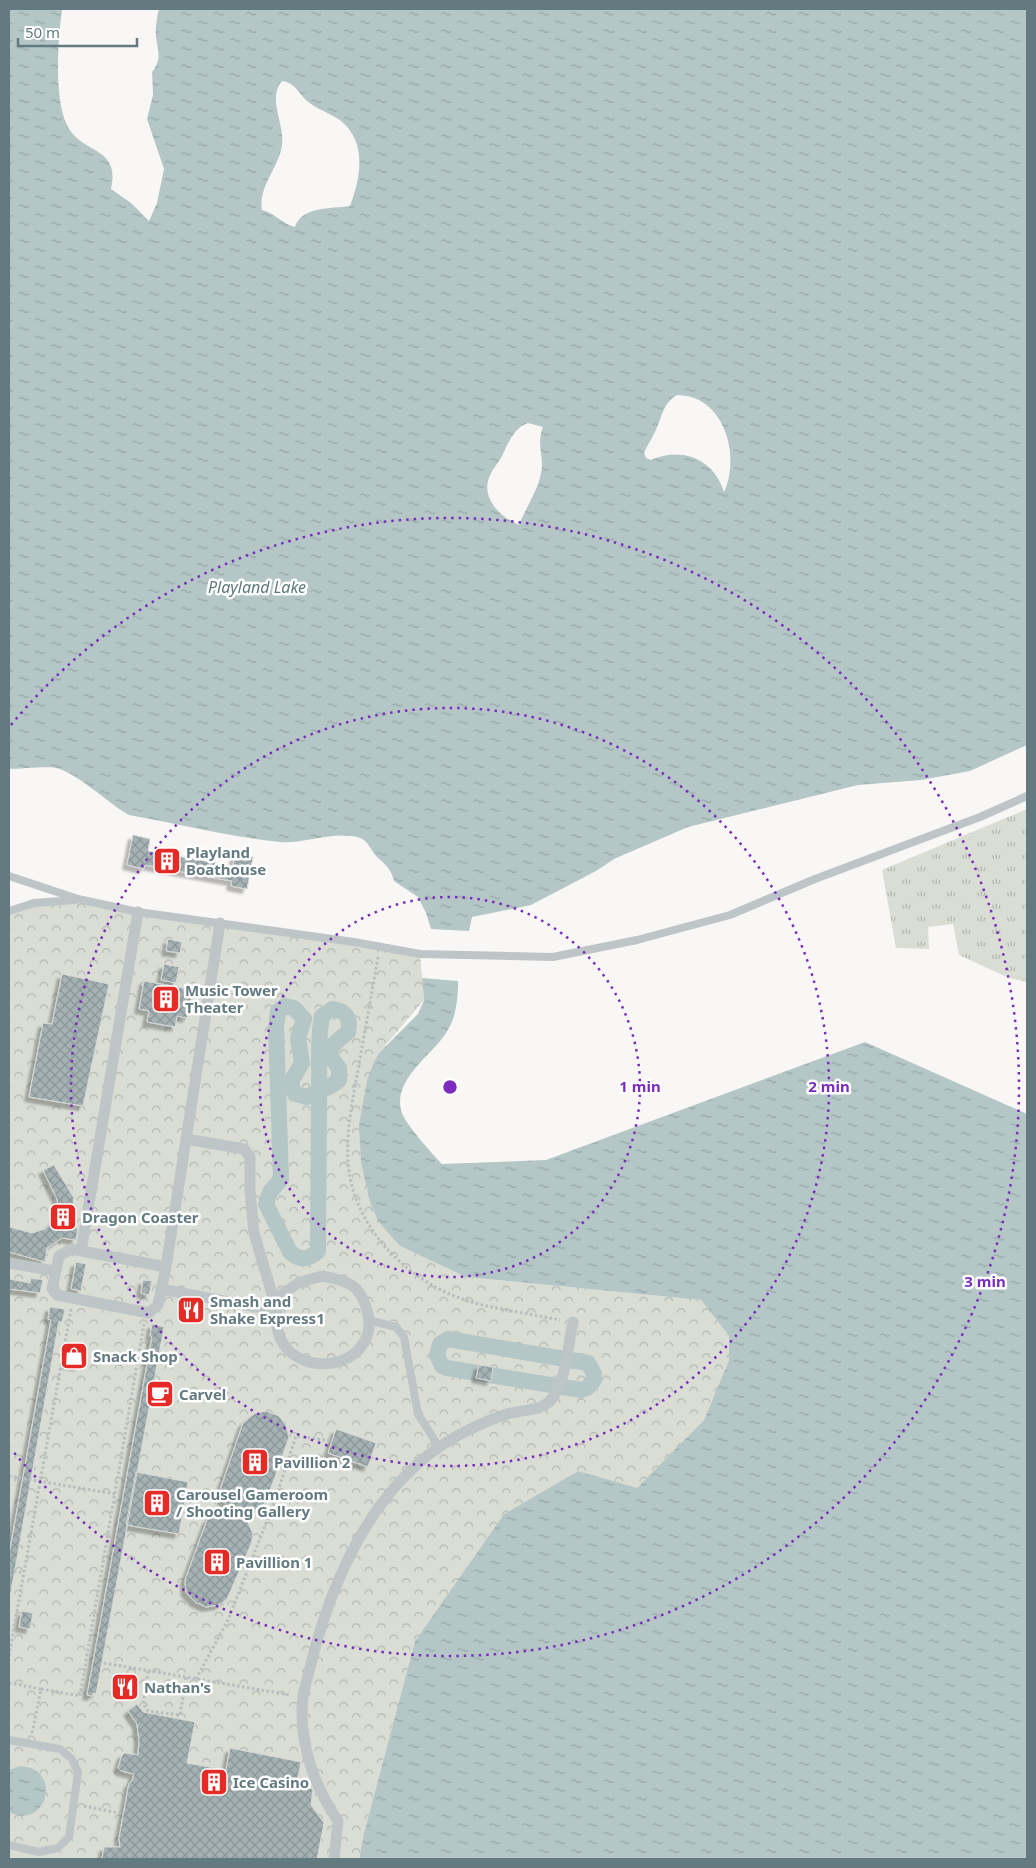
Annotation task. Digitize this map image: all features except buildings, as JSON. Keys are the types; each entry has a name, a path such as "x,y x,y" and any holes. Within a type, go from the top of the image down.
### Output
{"street":[{"path":"81,1251 138,912"},
{"path":"166,1267 71,1249 59,1256 52,1289 57,1295 149,1313 158,1305 166,1267 220,923"},
{"path":"186,1139 244,1149 250,1157 250,1191 254,1233 277,1311"},
{"path":"9,1263 56,1271"},
{"path":"323,1276 346,1281 362,1294 368,1320 367,1337 352,1357 328,1365 309,1363 292,1355 280,1338 276,1317 277,1311 281,1295 300,1282 323,1276"},
{"path":"162,1289 277,1311"},
{"path":"334,1859 338,1822 323,1799 312,1770 305,1741 303,1698 316,1645 333,1591 364,1531 403,1477 439,1448 474,1427 508,1414 536,1408 548,1402 559,1390 573,1322"}],"lane":[{"path":"9,876 78,899 138,912 380,946 420,954 552,957 637,940 730,915 815,879 980,817 1027,796"},
{"path":"9,911 34,903 78,899"},
{"path":"368,1320 396,1327 404,1337 418,1414 439,1448"},
{"path":"9,1740 60,1749 72,1758 78,1772 69,1837 58,1848 39,1852 9,1845"}],"path":[{"path":"380,946 349,1120 348,1164 359,1206 382,1244 412,1273 440,1289 471,1302 573,1322"},
{"path":"9,1656 73,1298"},
{"path":"9,1683 80,1696 146,1312"},
{"path":"196,1679 228,1620 274,1503 296,1436 332,1441"},
{"path":"9,1476 115,1494"},
{"path":"9,1570 23,1573"},
{"path":"9,1617 15,1618"},
{"path":"104,1663 303,1698"},
{"path":"148,1671 143,1704 148,1711 180,1715 186,1677"},
{"path":"30,1743 41,1689"},
{"path":"74,1804 123,1814"}],"green space":[{"path":"1027,809 1027,982 1009,978 959,955 953,924 928,927 929,949 896,948 882,870"},
{"path":"78,899 420,954 424,1000 379,1053 370,1202 400,1246 466,1277 701,1300 729,1336 729,1360 704,1420 637,1489 578,1471 504,1514 415,1641 364,1833 359,1859 9,1859 9,911 34,903"}],"water":[{"name":"Playland Lake","path":"9,9 62,9 58,51 58,83 62,112 66,123 80,141 105,157 110,164 113,175 111,189 131,203 149,221 157,203 164,169 147,119 153,95 152,72 158,59 156,30 159,9 1027,9 1027,745 970,771 921,780 858,785 688,827 614,859 596,871 531,905 472,917 469,931 431,929 418,897 394,881 388,868 375,855 366,841 360,838 331,836 280,842 204,830 129,815 73,775 56,768 9,769","holes":["282,81 291,84 307,101 341,121 350,130 358,150 359,173 350,206 326,208 310,212 304,215 295,227 262,210 263,193 282,145 276,104 278,88","677,395 693,398 707,405 717,416 729,445 729,477 724,492 713,471 695,458 674,454 651,460 646,458 645,450 665,407","528,423 543,427 540,442 542,466 536,489 519,525 498,511 487,490 492,471 512,436 523,425"]},
{"path":"422,978 458,981 457,1003 454,1017 448,1030 406,1081 400,1102 402,1113 408,1124 442,1164 546,1160 865,1042 1027,1114 1027,1859 359,1859 364,1833 415,1641 504,1514 578,1471 637,1488 704,1420 729,1360 729,1336 701,1300 466,1277 400,1246 378,1221 370,1202 361,1162 359,1125 367,1080 379,1053 418,1014 424,1000"},
{"path":"21,1766 34,1770 42,1778 46,1787 45,1798 40,1807 33,1813 22,1816 9,1812 9,1770"}],"waterway":[{"path":"276,1027 278,1011 285,1006 294,1008 304,1019 298,1038 302,1063 292,1080 292,1087 295,1094 307,1097 311,1095 315,1093 319,1091 323,1090 327,1088 339,1080 339,1068 330,1056 336,1042 348,1032 349,1023 345,1014 333,1009 322,1016 320,1025 319,1044 319,1083 319,1093 318,1251 307,1258 297,1257 290,1252 266,1204 270,1192 281,1179 276,1027"},
{"path":"448,1339 588,1363 594,1374 594,1380 587,1388 581,1390 447,1368 442,1366 437,1355 440,1344 448,1339"}],"place":[{"name":"Playland Boathouse","path":"167,861"},
{"name":"Music Tower Theater","path":"166,999"},
{"name":"Dragon Coaster","path":"63,1217"},
{"name":"Smash and Shake Express1","path":"191,1310"},
{"name":"Snack Shop","path":"74,1356"},
{"name":"Carvel","path":"160,1394"},
{"name":"Pavillion 2","path":"255,1462"},
{"name":"Carousel Gameroom / Shooting Gallery","path":"157,1503"},
{"name":"Pavillion 1","path":"217,1562"},
{"name":"Nathan's","path":"125,1687"},
{"name":"Ice Casino","path":"214,1782"}]}
